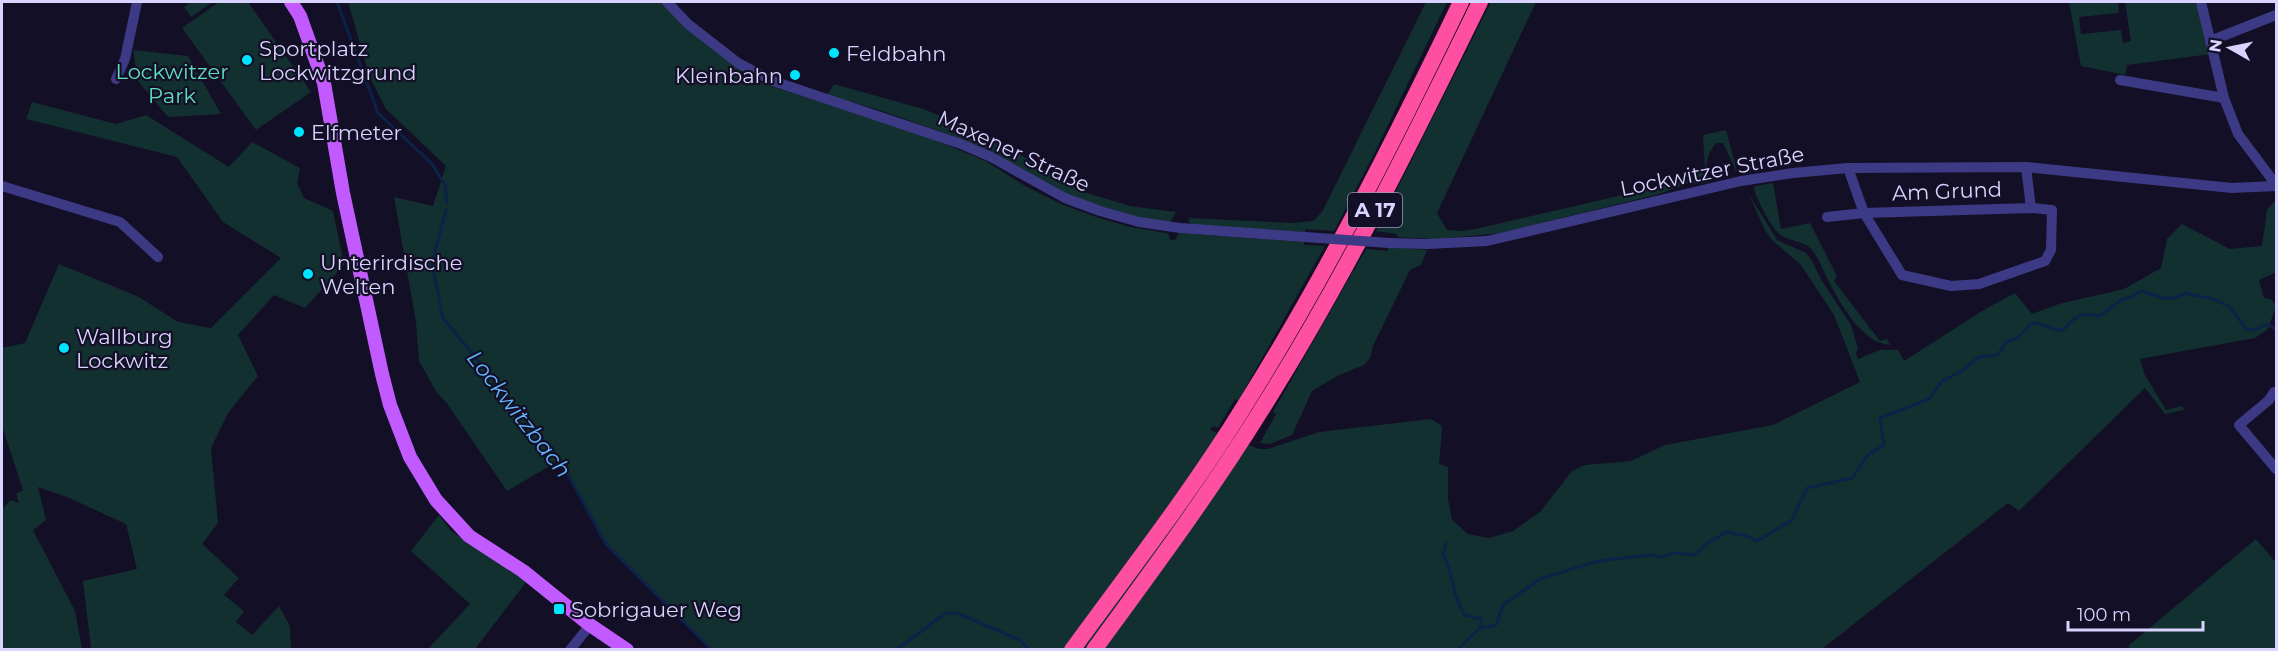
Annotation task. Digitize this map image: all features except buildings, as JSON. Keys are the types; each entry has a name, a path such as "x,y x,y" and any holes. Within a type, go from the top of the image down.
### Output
{"highway":[{"name":"A 17","path":"1094,650 1201,501 1253,409 1301,311 1358,208 1461,2"},
{"name":"A 17","path":"1072,650 1185,496 1253,409 1316,320 1408,148 1480,2"}],"main road":[{"path":"293,2 315,53 324,83 344,193 382,374 390,405 410,457 436,500 469,536 523,571 590,625 627,650"}],"street":[{"path":"116,79 125,58 137,2"},
{"name":"Maxener Straße","path":"667,2 687,24 738,63 773,81 961,144 991,157 1065,198 1100,211 1139,222 1180,228 1305,237"},
{"name":"Lockwitzer Straße","path":"1305,237 1427,244 1487,240 1741,181 1848,168 2026,167 2232,188 2275,186 2238,134 2224,98 2201,2"},
{"path":"2210,41 2277,15"},
{"path":"2120,80 2224,98"},
{"name":"Am Grund","path":"2026,167 2031,208"},
{"name":"Am Grund","path":"1827,217 1864,213 2031,208 2052,210 2051,249 2045,261 1979,284 1951,286 1902,275 1864,213 1848,168"},
{"path":"2,186 120,222 158,257"},
{"path":"2274,392 2269,400 2239,425 2277,469"},
{"path":"570,650 590,625"}],"green space":[{"path":"191,2 213,2 191,17 184,7"},
{"name":"Sportplatz Lockwitzgrund","path":"219,2 248,2 311,92 256,130 182,28"},
{"path":"348,2 661,2 684,27 759,82 932,139 986,161 1025,186 1061,204 1099,218 1130,227 1166,233 1170,240 1175,240 1179,233 1304,242 1304,245 1325,246 1238,401 1235,399 1218,428 1213,426 1210,430 1259,449 1268,449 1319,432 1431,419 1441,425 1442,429 1439,464 1448,467 1448,499 1452,520 1468,534 1489,538 1513,531 1540,512 1572,471 1585,465 1631,461 1665,445 1773,425 1860,382 1834,315 1801,265 1766,232 1748,193 1777,240 1806,253 1811,259 1822,281 1851,325 1858,349 1856,353 1858,359 1880,350 1898,350 1904,361 1987,308 2015,293 2032,314 2059,304 2124,289 2161,268 2167,239 2182,224 2230,249 2262,246 2267,210 2276,200 2276,272 2259,280 2264,298 2271,299 2276,306 2268,329 2255,338 2140,359 2145,375 2166,410 2182,406 2184,410 2165,414 2145,388 2019,511 2008,503 1822,649 712,649 606,544 560,460 507,491 446,402 437,393 419,361 416,322 394,197 433,206 446,166 386,109 369,75"},
{"path":"1426,2 1447,2 1334,231 1306,229 1305,232 1192,225 1189,222 1189,218 1292,223 1313,221 1322,212"},
{"path":"1491,2 1536,2 1437,213 1447,230 1463,231 1480,228 1666,185 1677,178 1705,170 1703,135 1726,130 1738,175 1723,143 1716,143 1707,161 1709,182 1707,183 1686,184 1659,194 1501,233 1437,239 1397,237 1397,234 1376,231"},
{"path":"2069,2 2118,2 2119,13 2079,17 2081,34 2121,30 2123,43 2131,41 2125,2 2197,2 2211,54 2127,65 2125,75 2081,66"},
{"name":"Lockwitzer Park","path":"133,50 188,56 221,114 168,117 138,81"},
{"path":"834,84 923,109 982,132 1081,191 1130,206 1176,212 1170,222 1142,219 1070,196 967,141 876,109 827,95"},
{"path":"32,102 116,124 146,115 229,167 252,142 300,168 297,183 304,198 333,211 344,265 305,308 274,295 238,335 258,376 228,413 211,448 218,523 202,544 239,578 224,595 244,611 236,622 252,635 279,606 290,626 291,649 91,649 83,581 137,569 126,524 67,497 38,487 46,520 33,530 75,611 82,649 2,649 2,510 10,500 19,503 16,494 23,490 2,426 2,348 25,343 59,264 139,297 178,322 211,328 281,258 223,222 177,157 26,119"},
{"path":"1773,183 1781,229 1810,223 1837,276 1834,281 1880,341 1887,339 1890,345 1871,338 1855,323 1836,295 1811,249 1782,236 1774,228 1754,189 1755,186"},
{"path":"1388,247 1427,250 1421,265 1410,270 1373,346 1370,358 1364,365 1337,376 1312,391 1292,435 1270,444 1260,443 1276,414 1273,412 1366,249 1388,251"},
{"path":"439,515 451,531 527,581 475,649 428,649 470,604 411,551"},
{"path":"2256,539 2276,563 2276,649 2131,649 2128,646"}],"waterway":[{"name":"Lockwitzbach","path":"337,2 378,113 432,164 445,185 447,202"},
{"name":"Lockwitzbach","path":"446,210 432,263 443,318 560,460 606,544 712,650"},
{"path":"1457,650 1480,628 1496,625 1503,605 1540,579 1598,561 1650,555 1661,557 1676,553 1694,555 1709,542 1727,532 1747,536 1757,541 1792,520 1807,488 1852,478 1868,455 1884,445 1880,418 1929,399 1941,382 1963,370 1979,357 1998,355 2006,342 2018,337 2031,323 2063,330 2079,316 2088,314 2100,316 2121,300 2141,291 2163,298 2174,298 2185,293 2216,300 2231,308 2246,329 2255,330 2266,324 2276,329"},
{"path":"1446,543 1443,555 1460,607 1465,615 1482,619 1480,628"},
{"name":"Lockwitzbach","path":"896,650 946,613 957,613 1020,640 1030,650"}],"place":[{"name":"Feldbahn","path":"834,53"},
{"name":"Sportplatz Lockwitzgrund","path":"247,60"},
{"name":"Kleinbahn","path":"795,75"},
{"name":"Elfmeter","path":"299,132"},
{"name":"Unterirdische Welten","path":"308,274"},
{"name":"Wallburg Lockwitz","path":"64,348"},
{"name":"Sobrigauer Weg","path":"559,609"}]}
